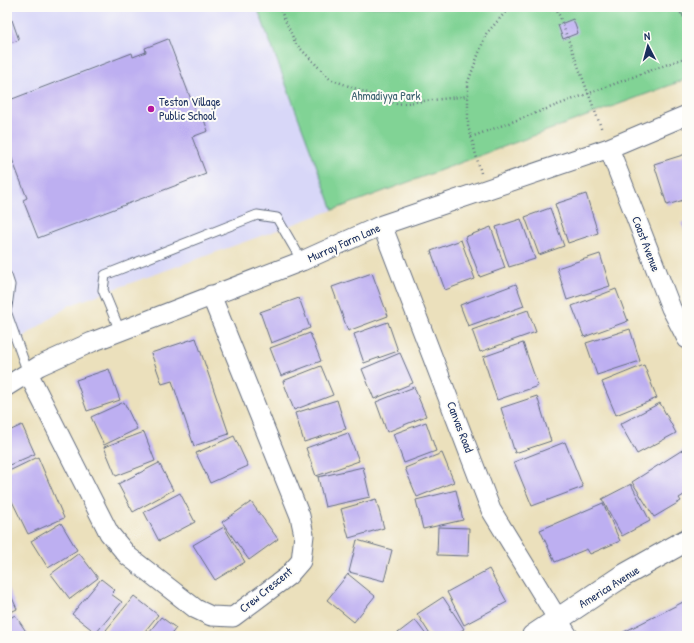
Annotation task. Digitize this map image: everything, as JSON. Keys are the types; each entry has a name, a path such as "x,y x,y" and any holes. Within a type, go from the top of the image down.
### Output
{"street":[{"name":"Murray Farm Lane","path":"7,386 38,366 92,342 302,261 382,225 608,148 687,115"},
{"name":"Coast Avenue","path":"608,148 671,308 687,339"},
{"name":"Canvas Road","path":"382,225 491,510 563,628"},
{"name":"Crew Crescent","path":"28,373 109,533 128,556 196,609 211,616 233,617 288,576 301,561 304,535 300,516 211,296"},
{"name":"America Avenue","path":"533,636 563,628 621,578 687,540"}],"lane":[{"path":"120,331 103,290 105,275 256,215 277,218 302,261"},
{"path":"7,276 10,285 7,307"},
{"path":"7,314 28,373"}],"path":[{"path":"279,7 296,44 330,79 397,104 468,96"},
{"path":"486,189 468,126 468,82 486,34 510,7"},
{"path":"556,7 608,148"},
{"path":"675,7 687,20"},
{"path":"682,15 687,11"},
{"path":"471,137 687,57"}],"shaded area":[{"name":"Teston Village Public School","path":"7,7 257,7 333,210 70,305 7,348"}],"green space":[{"name":"Ahmadiyya Park","path":"257,7 687,7 687,79 333,210"}],"building":[{"path":"573,19 578,33 563,39 558,25"},
{"path":"12,20 19,40 7,44 7,22"},
{"path":"168,39 198,118 203,117 208,131 192,137 206,174 38,238 23,200 27,198 7,146 7,101 132,53 133,57 146,52 145,48"},
{"path":"686,154 687,199 667,205 654,164"},
{"path":"586,194 598,233 568,243 555,204"},
{"path":"550,208 564,246 539,255 525,217"},
{"path":"521,219 535,259 509,267 496,227"},
{"path":"687,221 687,237 681,223"},
{"path":"491,227 505,268 480,277 465,237"},
{"path":"461,240 475,279 445,290 431,251"},
{"path":"600,254 610,286 567,300 557,268"},
{"path":"372,273 388,316 348,331 332,287"},
{"path":"516,284 524,306 468,326 460,305"},
{"path":"616,289 628,321 584,337 572,306"},
{"path":"299,298 310,328 271,343 260,312"},
{"path":"528,310 536,332 480,352 472,330"},
{"path":"388,322 398,351 364,363 354,334"},
{"path":"630,329 640,361 597,375 586,343"},
{"path":"310,333 321,361 281,376 270,348"},
{"path":"196,338 229,434 194,446 172,381 162,384 151,353"},
{"path":"523,343 538,386 497,400 483,357"},
{"path":"400,353 413,383 374,399 362,369"},
{"path":"644,365 657,398 616,415 602,382"},
{"path":"321,366 333,395 294,410 283,381"},
{"path":"109,369 120,400 87,411 76,380"},
{"path":"414,387 426,416 387,432 376,402"},
{"path":"537,396 551,441 515,453 501,408"},
{"path":"337,400 346,429 304,442 295,413"},
{"path":"124,402 137,429 104,445 91,417"},
{"path":"660,403 676,433 637,454 620,424"},
{"path":"426,422 436,451 404,463 393,434"},
{"path":"22,425 35,454 7,466 7,432"},
{"path":"144,432 155,461 116,476 104,447"},
{"path":"348,433 359,461 316,476 306,448"},
{"path":"234,436 248,466 210,483 196,453"},
{"path":"565,442 583,487 532,506 514,462"},
{"path":"687,447 687,493 679,498 681,501 654,517 632,482"},
{"path":"442,453 454,482 417,497 405,468"},
{"path":"38,457 64,518 28,534 7,491 7,472"},
{"path":"159,463 173,490 133,512 118,484"},
{"path":"363,467 370,497 325,507 318,477"},
{"path":"631,484 650,521 622,536 602,499"},
{"path":"456,490 463,520 423,529 416,500"},
{"path":"180,493 195,522 159,541 144,512"},
{"path":"376,499 384,528 349,538 341,509"},
{"path":"251,502 278,539 249,560 222,522"},
{"path":"603,503 620,541 590,554 587,549 555,562 540,530"},
{"path":"61,523 77,550 48,568 31,541"},
{"path":"224,527 245,562 215,580 193,545"},
{"path":"438,527 469,528 468,556 437,555"},
{"path":"357,540 392,550 384,581 349,572"},
{"path":"79,553 98,578 70,599 51,574"},
{"path":"489,569 507,602 464,625 447,592"},
{"path":"348,574 375,596 354,622 327,600"},
{"path":"101,579 115,590 111,594 122,602 96,633 72,614"},
{"path":"7,586 17,609 7,614"},
{"path":"134,596 158,615 141,636 113,636 106,630"},
{"path":"443,597 464,629 453,636 431,636 417,614"},
{"path":"687,600 687,636 616,636"},
{"path":"15,615 29,636 7,636 7,620"},
{"path":"161,617 176,628 170,636 146,636"},
{"path":"415,620 427,636 394,636"}],"place":[{"name":"Teston Village Public School","path":"151,109"}]}
